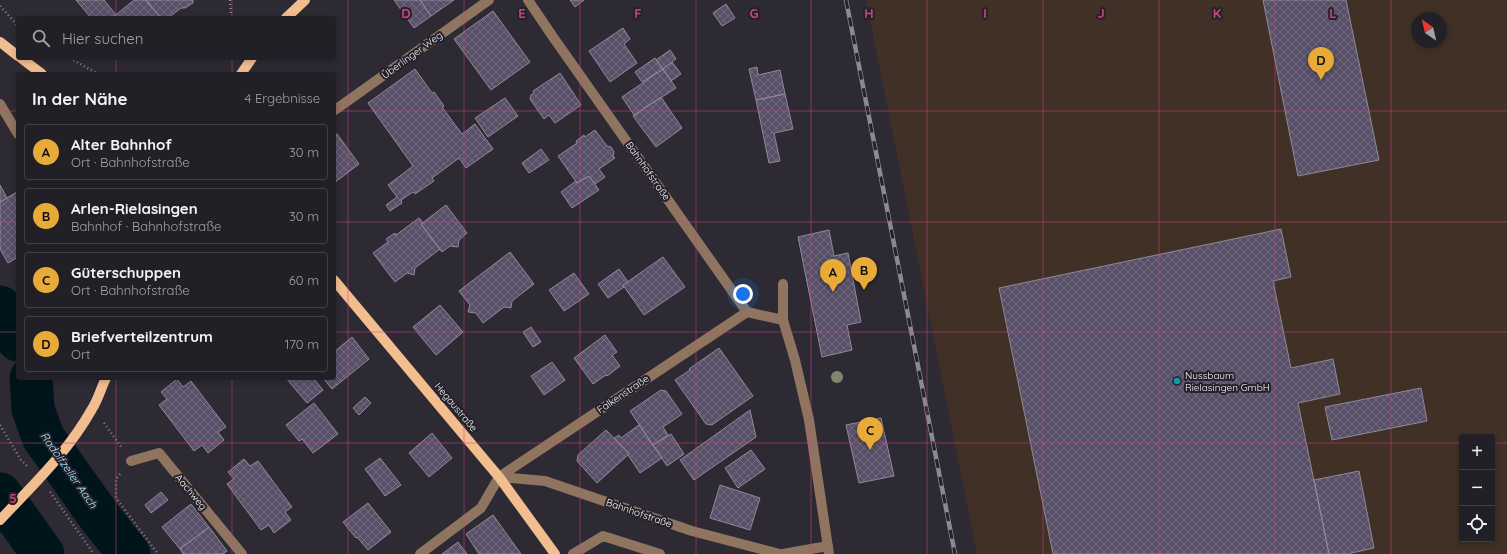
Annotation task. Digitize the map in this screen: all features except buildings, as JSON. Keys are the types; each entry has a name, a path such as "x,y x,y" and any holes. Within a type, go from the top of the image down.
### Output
{"main road":[{"path":"288,16 305,0"},
{"path":"0,42 16,54"},
{"path":"24,60 39,72"},
{"path":"242,72 251,60"},
{"name":"Hegaustraße","path":"336,282 499,476 555,554"},
{"path":"0,520 59,458 78,433 93,408 105,380"}],"street":[{"name":"Überlinger Weg","path":"336,109 489,0"},
{"name":"Bahnhofstraße","path":"528,0 747,312"},
{"path":"0,104 16,131"},
{"path":"783,284 783,320 795,360 809,420 828,550 783,554"},
{"path":"747,312 783,320"},
{"name":"Falkenstraße","path":"499,476 747,312"},
{"name":"Aachweg","path":"131,461 159,453 242,554"},
{"name":"Bahnhofstraße","path":"499,476 545,480 692,531 780,554"},
{"path":"420,554 481,508 499,476"},
{"path":"573,554 603,536 660,554"}],"path":[{"path":"230,0 231,16"},
{"path":"0,6 16,24"},
{"path":"74,60 94,72"},
{"path":"93,408 131,461 116,479 116,498 158,554"},
{"path":"0,425 21,460 50,492 94,554"}],"shaded area":[{"path":"866,0 1507,0 1507,554 977,554"}],"waterway":[{"name":"Radolfzeller Aach","path":"0,307 13,327 16,335"},
{"name":"Radolfzeller Aach","path":"31,380 33,409 43,437 99,516 129,554"},
{"name":"Radolfzeller Aach","path":"0,494 43,554"}],"railway":[{"path":"846,0 955,554"}],"place":[{"name":"Briefverteilzentrum","path":"1321,80"},
{"name":"Arlen-Rielasingen","path":"864,290"},
{"name":"Alter Bahnhof","path":"833,292"},
{"name":"Nussbaum Rielasingen GmbH","path":"1177,381"},
{"name":"Güterschuppen","path":"870,450"}]}
